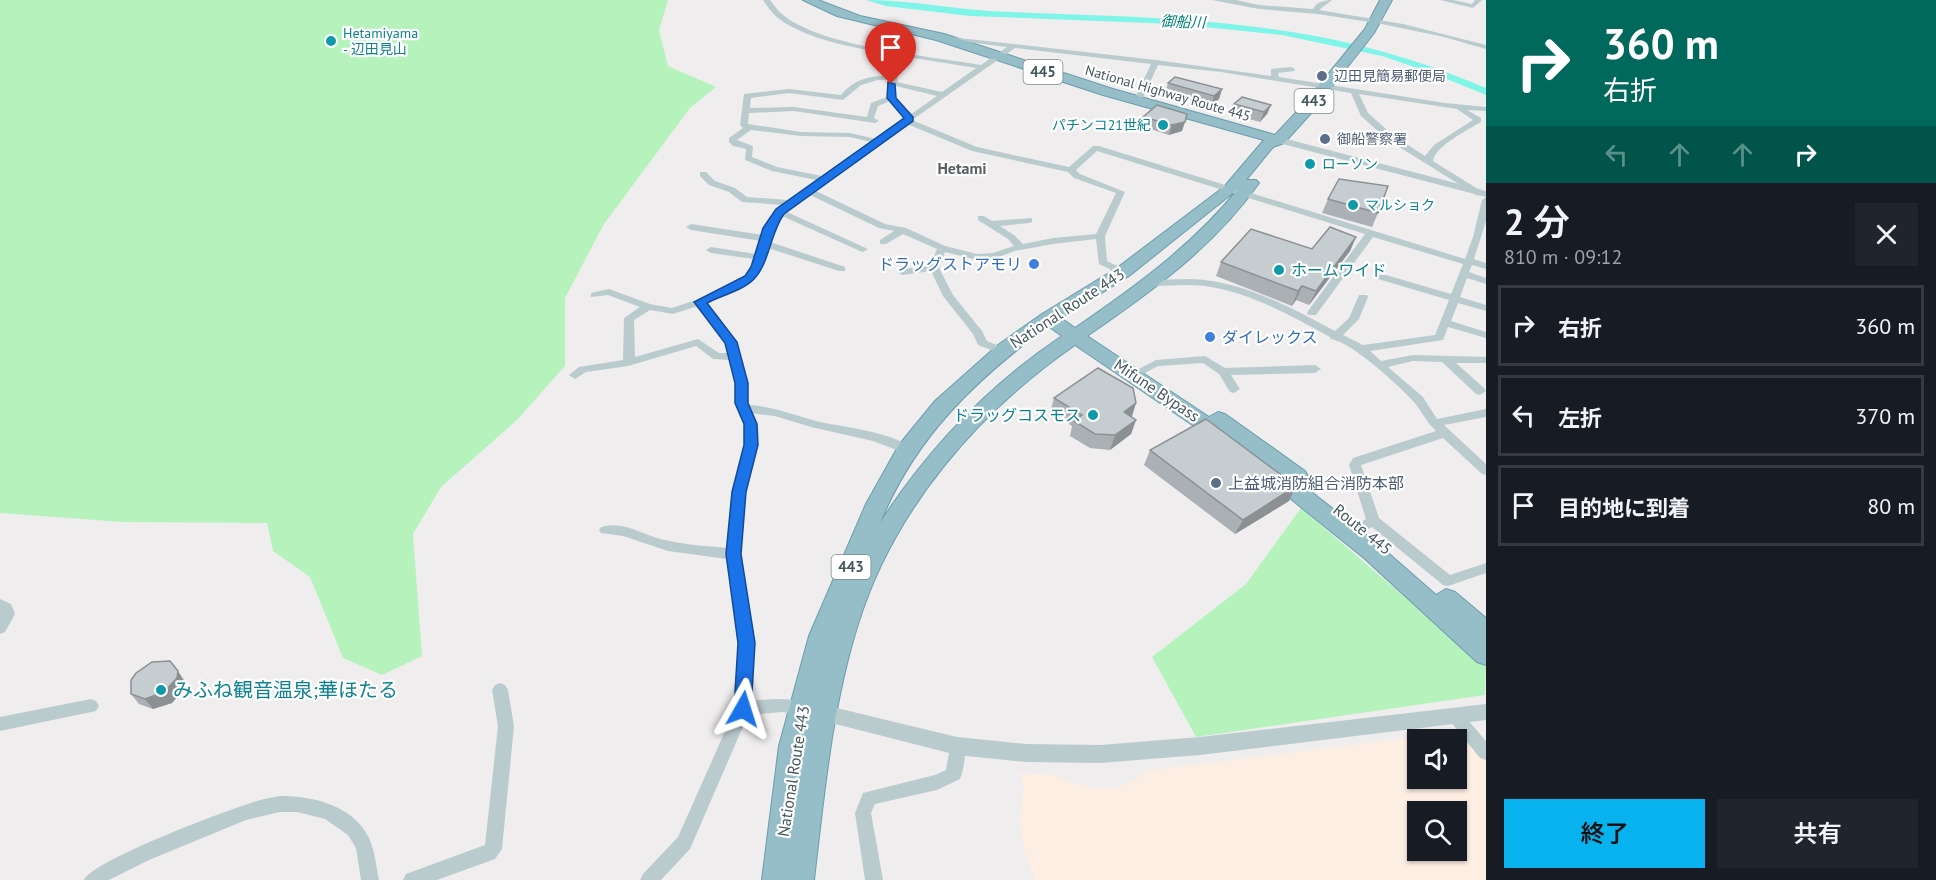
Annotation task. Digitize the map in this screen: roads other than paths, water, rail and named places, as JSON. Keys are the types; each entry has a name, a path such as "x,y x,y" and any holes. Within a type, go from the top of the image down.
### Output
{"highway":[{"name":"National Highway Route 445","path":"809,0 872,23 939,37 995,57 1279,140"},
{"name":"National Route 443","path":"777,880 793,746 832,669 859,588 878,548 917,485 980,410 1004,389 1153,283 1203,241 1236,192 1347,60 1372,25 1386,0"},
{"name":"National Route 443","path":"799,880 814,758 813,710 826,626 877,504 907,450 942,406 1002,351 1048,318 1123,272 1236,192"},
{"path":"1123,272 1153,283"},
{"name":"Mifune Bypass","path":"1048,318 1079,335 1244,450 1372,552 1486,654"},
{"name":"Route 445","path":"1079,335 1143,370 1367,524 1486,633"},
{"path":"975,375 1004,389"},
{"path":"907,450 937,461"}],"street":[{"path":"766,0 776,14 805,28 862,47 981,67"},
{"path":"1215,0 1316,11 1372,25 1486,47"},
{"path":"1316,11 1316,8 1329,0"},
{"path":"1443,0 1476,3 1486,9"},
{"path":"939,37 1156,62 1326,85 1445,105 1486,109"},
{"path":"595,295 609,292 648,307 673,311 742,284 754,273 769,228 780,212 790,203 1014,45"},
{"path":"1139,60 1146,50"},
{"path":"897,54 900,63 892,80 891,98 908,120 975,150 1071,170 1077,176 1122,194 1104,223 1100,236 1102,262 1123,272"},
{"path":"900,63 916,57"},
{"path":"1138,100 1156,62"},
{"path":"1276,79 1274,71 1291,69"},
{"path":"876,141 850,135 801,134 749,127 744,124 748,95 789,91 843,98 850,89 867,78 892,80 943,95"},
{"path":"1354,90 1359,106 1369,119 1391,138 1483,196"},
{"path":"813,111 821,96"},
{"path":"745,111 813,111 873,120 874,105 891,98"},
{"path":"1429,163 1429,157 1437,147 1478,120 1464,110 1445,105"},
{"path":"749,127 732,140 736,144 750,148 748,158 774,169 822,179"},
{"path":"1279,140 1483,196"},
{"path":"1071,170 1096,148 1370,234 1486,266"},
{"path":"703,174 712,183 732,190 746,200 790,203"},
{"path":"809,191 882,226 903,230 942,248 985,257 1020,247 1100,236"},
{"path":"1361,349 1438,339 1478,237 1483,196"},
{"path":"780,212 863,249"},
{"path":"969,222 1029,220"},
{"path":"984,221 1011,237 1020,247"},
{"path":"691,227 766,242 842,269"},
{"path":"883,242 903,230"},
{"path":"1312,313 1370,234"},
{"path":"942,248 934,268 948,296 978,333 982,343 1002,351"},
{"path":"711,250 760,257"},
{"path":"902,272 934,268"},
{"path":"1464,274 1486,281"},
{"path":"1382,277 1486,308"},
{"path":"1153,283 1204,283 1241,291 1294,312 1335,337 1361,349 1419,400 1439,428 1484,466"},
{"path":"1335,337 1354,320 1363,297"},
{"path":"649,880 684,843 743,709 747,643 733,554 739,492 751,445 750,424 741,403 742,383 731,342 700,302"},
{"path":"628,363 631,354 627,325 629,318 648,307"},
{"path":"1445,324 1486,335"},
{"path":"575,375 588,368 628,363 698,342 717,357 734,356"},
{"path":"1379,365 1413,358 1486,360"},
{"path":"1143,370 1156,363 1205,359 1223,372 1234,389"},
{"path":"1445,359 1480,390"},
{"path":"1223,372 1315,369"},
{"path":"745,409 776,410 805,422 869,433 907,450"},
{"path":"1486,413 1439,428 1358,461 1355,465 1367,524 1448,581 1486,568"},
{"path":"606,530 619,529 635,532 651,542 669,546 733,554"},
{"path":"0,605 6,608 8,614 0,628"},
{"path":"412,880 489,853 493,849 506,726 500,690"},
{"path":"743,709 782,705 813,710 957,746 1026,753 1100,754 1200,746 1486,712"},
{"path":"0,723 91,706"},
{"path":"1455,716 1486,753"},
{"path":"874,880 863,813 869,798 937,782 954,774 957,746"},
{"path":"93,880 119,864 213,825 255,809 289,802 316,806 348,823 363,846 370,880"}],"waterway":[{"name":"御船川","path":"871,0 970,13 1176,21 1282,32 1334,41 1386,54 1436,71 1486,92"}],"place":[{"name":"Hetamiyama - 辺田見山","path":"331,41"},
{"name":"辺田見簡易郵便局","path":"1322,76"},
{"name":"パチンコ21世紀","path":"1163,125"},
{"name":"御船警察署","path":"1325,139"},
{"name":"ローソン","path":"1310,164"},
{"name":"マルショク","path":"1353,205"},
{"name":"ドラッグストアモリ","path":"1034,264"},
{"name":"ホームワイド","path":"1279,270"},
{"name":"ダイレックス","path":"1210,337"},
{"name":"ドラッグコスモス","path":"1093,415"},
{"name":"上益城消防組合消防本部","path":"1216,483"},
{"name":"みふね観音温泉;華ほたる","path":"161,690"}],"district":[{"name":"Hetami","path":"962,168"}]}
